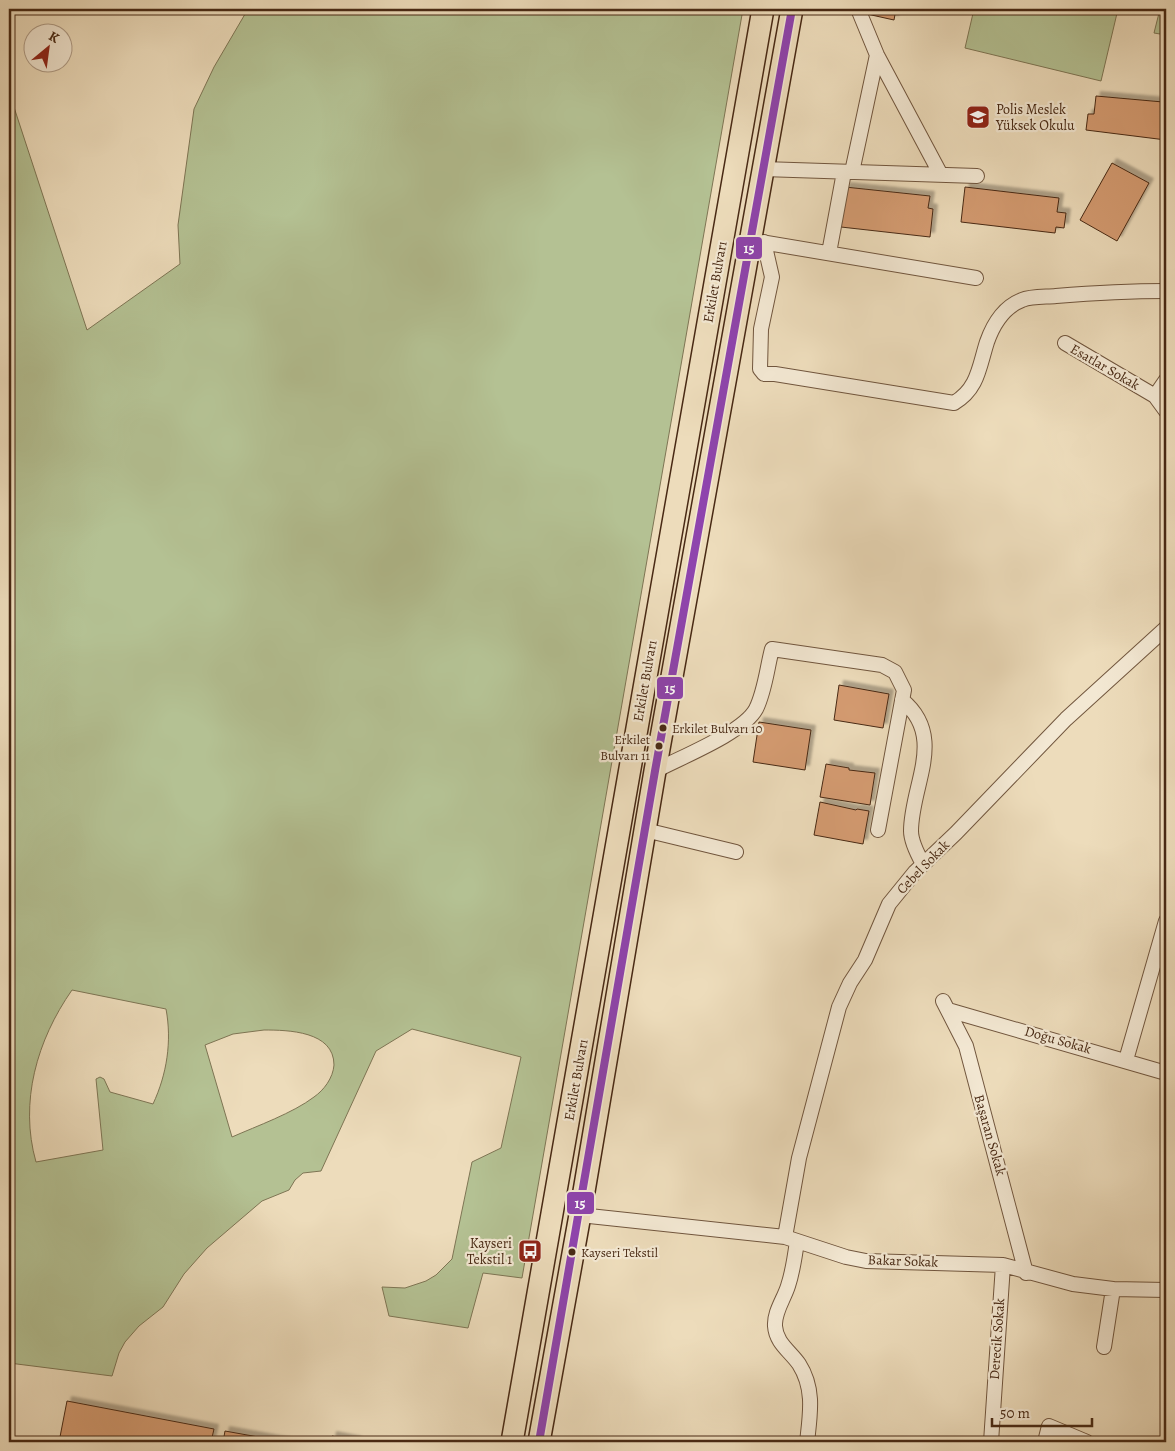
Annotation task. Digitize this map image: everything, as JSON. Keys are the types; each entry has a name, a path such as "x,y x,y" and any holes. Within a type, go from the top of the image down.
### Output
{"main road":[{"name":"Erkilet Bulvarı","path":"512,1442 763,9"},
{"name":"Erkilet Bulvarı","path":"539,1442 556,1356 655,771 726,381 757,241 763,168 792,9"},
{"path":"528,1353 556,1356"}],"street":[{"path":"858,9 877,55 941,175"},
{"path":"829,253 877,55"},
{"path":"763,168 977,176"},
{"path":"757,241 976,278"},
{"path":"757,241 772,277 761,329 760,369 764,374 775,374 954,403 966,395 976,382 987,342 995,324 1008,309 1024,299 1087,293 1166,291"},
{"name":"Esatlar Sokak","path":"1064,343 1155,396 1166,411"},
{"path":"1155,396 1166,380"},
{"name":"Cebel Sokak","path":"806,1442 811,1408 810,1390 804,1372 780,1343 775,1326 776,1315 793,1269 791,1239 799,1158 839,1007 850,983 865,960 889,904 923,864 956,833 1066,719 1166,628"},
{"path":"655,771 735,730 751,717 761,696 772,649 887,666 895,672 902,683 902,700 878,830"},
{"path":"902,700 918,719 925,736 924,756 911,832 923,864"},
{"path":"645,830 736,852"},
{"path":"1126,1060 1163,945 1166,921"},
{"name":"Doğu Sokak","path":"946,1005 1166,1073"},
{"name":"Başaran Sokak","path":"946,1005 966,1046 1026,1273"},
{"name":"Bakar Sokak","path":"580,1216 791,1239 866,1261 1003,1265 1026,1273 1073,1284 1113,1289 1166,1290"},
{"name":"Derecik Sokak","path":"991,1442 1003,1265"},
{"path":"1104,1347 1113,1289"},
{"path":"1045,1442 1049,1426 1087,1442"}],"green space":[{"path":"248,9 743,9 522,1278 483,1273 468,1328 389,1316 382,1287 405,1288 426,1281 436,1275 452,1259 472,1162 501,1148 521,1057 412,1029 376,1051 321,1171 303,1173 295,1180 289,1190 262,1201 207,1248 184,1274 163,1307 139,1326 125,1342 119,1353 112,1376 9,1363 9,92 87,330 180,264 178,225 194,109 214,67","holes":["72,990 166,1009 168,1045 165,1069 153,1104 110,1092 104,1079 100,1077 96,1079 103,1150 36,1162 31,1139 30,1117 34,1072 49,1030","264,1030 297,1032 318,1039 326,1045 332,1054 333,1070 330,1079 324,1087 305,1103 232,1137 205,1045 233,1034"]},
{"path":"974,9 1118,9 1101,81 965,48"},
{"path":"1160,9 1166,9 1166,35 1154,33"}],"building":[{"path":"869,9 896,9 894,20 867,14"},
{"path":"1096,96 1163,102 1162,111 1166,112 1166,140 1086,130 1088,114 1094,114"},
{"path":"1112,163 1149,183 1117,241 1080,220"},
{"path":"845,187 930,196 928,208 933,209 930,237 841,227"},
{"path":"965,187 1059,198 1057,212 1066,213 1064,228 1056,227 1055,233 961,222"},
{"path":"839,685 889,694 883,728 834,720"},
{"path":"759,722 811,730 805,770 753,762"},
{"path":"826,764 849,768 849,770 875,773 870,805 820,797"},
{"path":"820,802 869,811 863,844 814,835"},
{"path":"67,1401 214,1429 211,1442 59,1442"},
{"path":"225,1431 286,1442 223,1442"},
{"path":"332,1436 357,1441 357,1442 331,1442"}],"transit line":[{"name":"15","path":"539,1442 655,771 792,9"}],"place":[{"name":"Polis Meslek Yüksek Okulu","path":"978,117"},
{"name":"Erkilet Bulvarı 10","path":"663,728"},
{"name":"Erkilet Bulvarı 11","path":"659,746"},
{"name":"Kayseri Tekstil 1","path":"530,1251"},
{"name":"Kayseri Tekstil","path":"572,1252"}]}
